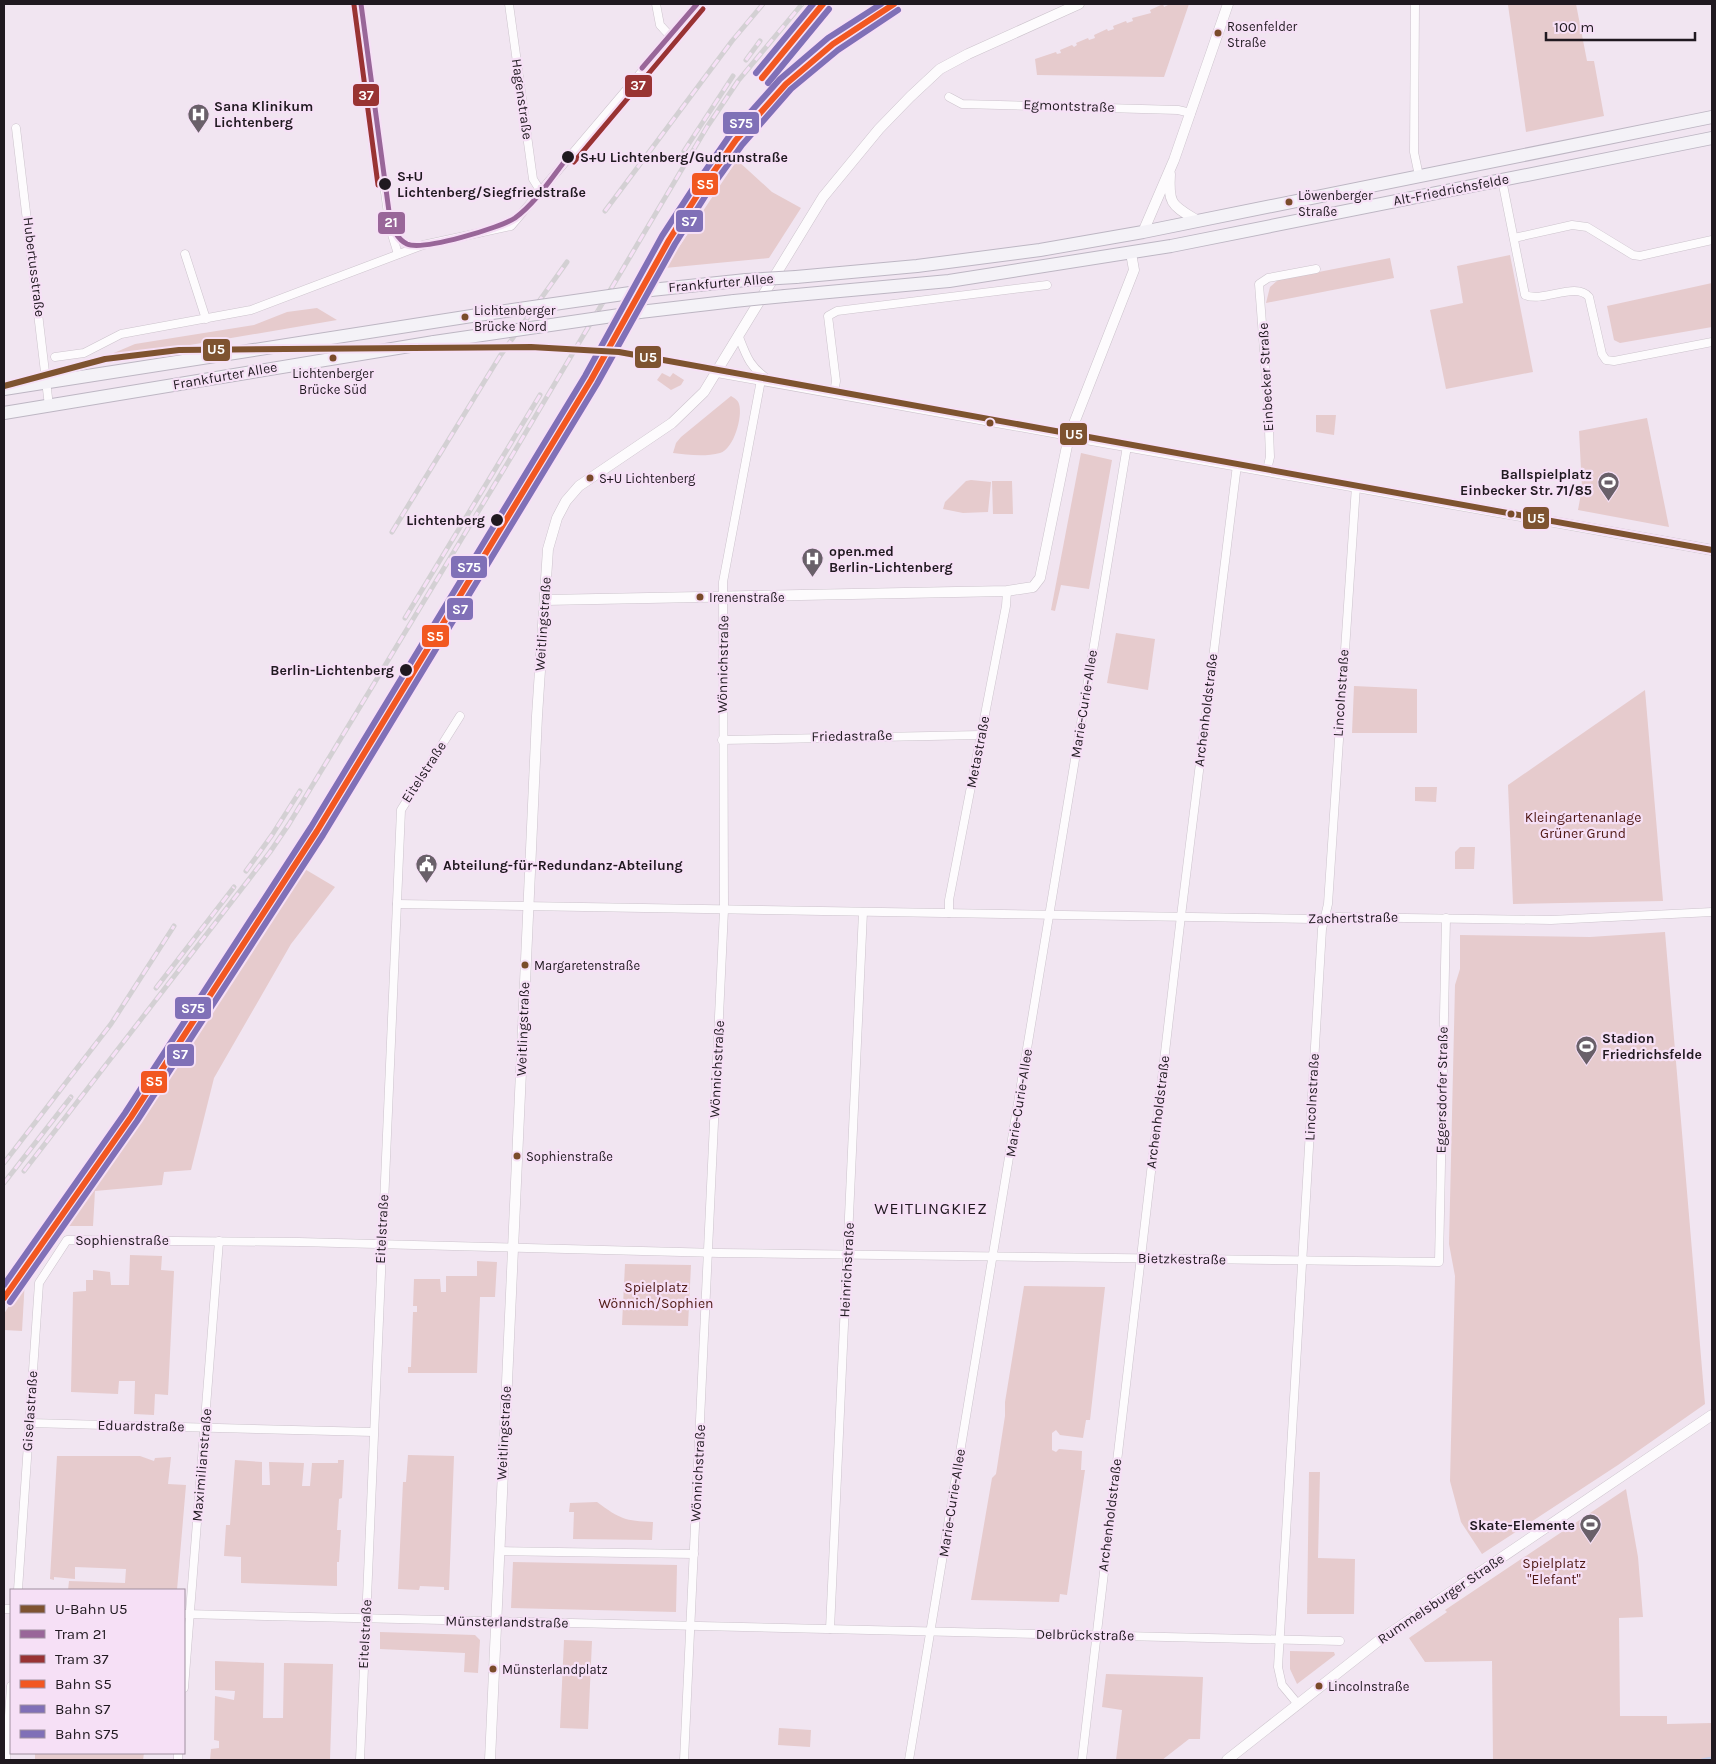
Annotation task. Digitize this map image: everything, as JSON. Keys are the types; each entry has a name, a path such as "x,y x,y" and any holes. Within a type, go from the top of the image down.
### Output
{"main road":[{"name":"Alt-Friedrichsfelde","path":"1143,232 1712,117"},
{"name":"Alt-Friedrichsfelde","path":"1131,253 1712,138"},
{"name":"Frankfurter Allee","path":"4,389 457,318 651,290 974,259 1143,232"},
{"name":"Frankfurter Allee","path":"4,413 434,342 640,312 734,301 949,281 1131,253"}],"street":[{"path":"359,4 390,228 398,254"},
{"name":"Hagenstraße","path":"509,4 533,179 541,192"},
{"path":"656,4 660,25 672,37"},
{"path":"55,357 84,353 122,334 251,310 398,254 458,236 511,226 699,4"},
{"name":"Weitlingstraße","path":"490,1760 528,906 548,548 552,531 570,497 584,482 672,423 689,409 717,373 794,241 823,197 873,136 919,87 940,69 968,54 1079,4"},
{"path":"1143,232 1171,168 1228,4"},
{"path":"1415,4 1414,152 1419,176"},
{"name":"Egmontstraße","path":"949,97 962,104 1183,110 1191,113"},
{"name":"Hubertusstraße","path":"16,128 48,383 49,406"},
{"path":"1171,168 1168,195 1176,206 1198,220"},
{"path":"1502,180 1525,295 1532,298 1575,291 1586,293 1589,297 1602,354 1606,360 1614,361 1712,342"},
{"path":"1514,238 1572,226 1587,227 1633,255 1640,256 1712,240"},
{"path":"545,600 1007,591 1033,587 1040,578 1069,436 1134,270 1131,253"},
{"path":"184,254 206,319"},
{"name":"Einbecker Straße","path":"1267,470 1270,457 1268,403 1259,284 1268,278 1316,269"},
{"path":"834,393 836,381 828,316 837,311 1047,285"},
{"path":"739,337 749,362 755,370 773,382"},
{"path":"717,373 1712,550"},
{"name":"Wönnichstraße","path":"684,1760 724,910 723,582 761,380"},
{"name":"Marie-Curie-Allee","path":"909,1760 1127,446"},
{"name":"Archenholdstraße","path":"1082,1760 1140,1258 1237,465"},
{"name":"Lincolnstraße","path":"1296,1704 1282,1685 1278,1667 1322,929 1328,904 1356,486"},
{"name":"Metastraße","path":"948,913 1007,591"},
{"name":"Eitelstraße","path":"360,1760 402,806 460,716"},
{"name":"Friedastraße","path":"722,740 981,735"},
{"path":"397,904 948,913"},
{"name":"Heinrichstraße","path":"830,1629 863,912"},
{"name":"Zachertstraße","path":"948,913 1554,920 1712,912"},
{"name":"Eggersdorfer Straße","path":"1439,1262 1446,918"},
{"name":"Sophienstraße","path":"67,1240 382,1244 926,1256"},
{"name":"Giselastraße","path":"18,1589 39,1283 67,1240"},
{"name":"Maximilianstraße","path":"185,1663 187,1614 205,1428 219,1241"},
{"name":"Bietzkestraße","path":"926,1256 1439,1262"},
{"name":"Rummelsburger Straße","path":"1227,1760 1296,1704 1412,1617 1712,1414"},
{"name":"Eduardstraße","path":"30,1423 373,1432"},
{"path":"499,1551 694,1554"},
{"name":"Münsterlandstraße","path":"187,1614 830,1629"},
{"name":"Delbrückstraße","path":"830,1629 1340,1641"},
{"path":"6,1760 10,1701"}],"green space":[{"path":"1163,4 1164,7 1170,4 1189,4 1164,77 1037,75 1035,59 1056,52 1057,54 1061,53 1060,50 1072,45 1074,47 1077,45 1076,43 1088,38 1089,40 1095,38 1094,35 1107,29 1108,31 1114,29 1113,26 1126,21 1127,23 1133,21 1132,18 1151,13 1150,10"},
{"path":"1576,4 1587,61 1594,61 1604,116 1526,132 1508,5"},
{"path":"737,160 772,192 801,208 769,258 665,268"},
{"path":"1510,255 1533,372 1446,389 1430,310 1463,303 1457,266"},
{"path":"1390,258 1394,278 1266,303 1270,287 1278,280"},
{"path":"1712,283 1712,327 1620,343 1614,340 1607,306"},
{"path":"317,308 337,320 102,360 102,358 135,344 254,325 287,312"},
{"path":"662,373 670,377 673,373 684,380 681,385 671,390 657,380"},
{"path":"731,396 738,403 740,416 733,439 725,450 709,455 673,453 676,443 681,437"},
{"path":"1316,415 1336,415 1334,435 1316,432"},
{"path":"1647,418 1669,527 1578,510 1582,488 1579,431"},
{"path":"1081,453 1112,460 1089,589 1061,585 1055,611 1051,610"},
{"path":"966,481 991,482 988,512 963,513 943,509 945,502"},
{"path":"992,481 1012,481 1013,514 993,514"},
{"path":"1116,633 1155,639 1148,690 1107,683"},
{"path":"1354,686 1417,689 1417,733 1352,733"},
{"name":"Kleingartenanlage Grüner Grund","path":"1645,690 1663,901 1513,904 1508,785"},
{"path":"1415,787 1437,787 1436,802 1415,801"},
{"path":"1460,847 1475,847 1474,869 1455,869 1455,852"},
{"path":"303,868 335,887 291,944 214,1078 191,1170 164,1172 162,1185 95,1191 93,1226 58,1226"},
{"path":"1665,932 1705,1404 1618,1465 1482,1554 1461,1522 1450,1481 1455,1276 1449,1244 1455,985 1460,969 1460,935 1590,937"},
{"path":"130,1255 162,1256 161,1270 174,1271 168,1395 155,1394 154,1415 134,1414 135,1381 119,1381 118,1394 71,1392 73,1292 86,1291 86,1280 93,1280 93,1270 110,1272 111,1285 129,1285"},
{"path":"477,1261 497,1262 495,1297 480,1297 477,1373 408,1373 408,1367 411,1367 413,1312 417,1312 417,1306 413,1306 414,1279 440,1279 441,1292 446,1292 446,1276 477,1276"},
{"name":"Spielplatz Wönnich/Sophien","path":"625,1264 691,1265 688,1326 622,1325"},
{"path":"25,1279 22,1331 4,1330 4,1314"},
{"path":"1024,1286 1105,1287 1090,1420 1086,1420 1083,1438 1060,1435 1056,1430 1052,1433 1052,1450 1056,1452 1059,1449 1082,1451 1081,1470 1085,1470 1067,1595 1060,1594 1059,1602 971,1600 992,1478 996,1474 1005,1416 1005,1402"},
{"path":"408,1455 454,1456 449,1590 444,1590 444,1587 420,1586 419,1590 398,1589 403,1482 406,1482"},
{"path":"57,1456 140,1456 154,1461 155,1458 171,1457 168,1484 186,1485 177,1589 68,1589 69,1581 125,1583 126,1569 75,1567 75,1579 54,1577 54,1580 50,1579"},
{"path":"235,1460 262,1462 262,1485 270,1485 269,1462 304,1463 302,1486 310,1486 312,1463 338,1463 338,1460 344,1460 342,1498 339,1499 337,1530 341,1530 339,1562 337,1562 337,1586 241,1583 241,1557 224,1556 226,1525 230,1525"},
{"path":"1309,1472 1320,1472 1318,1558 1355,1559 1354,1614 1307,1614"},
{"name":"Spielplatz \"Elefant\"","path":"1626,1489 1638,1557 1643,1617 1619,1618 1620,1716 1667,1716 1667,1724 1712,1723 1712,1760 1493,1760 1492,1661 1425,1662 1409,1638 1447,1612 1445,1610"},
{"path":"597,1502 623,1518 653,1522 652,1540 573,1539 574,1512 569,1512 570,1503"},
{"path":"513,1562 677,1565 676,1612 511,1608"},
{"path":"380,1632 475,1635 480,1640 478,1673 464,1672 465,1653 380,1649"},
{"path":"564,1640 592,1641 588,1729 560,1728"},
{"path":"1290,1651 1334,1652 1335,1655 1297,1684 1290,1669"},
{"path":"215,1661 264,1663 263,1718 283,1718 284,1663 333,1664 330,1760 210,1760 211,1749 219,1748 219,1741 214,1740 215,1696 234,1700 235,1691 215,1690"},
{"path":"1106,1674 1203,1677 1200,1739 1189,1739 1162,1760 1116,1760 1122,1710 1102,1707"},
{"path":"779,1728 811,1730 810,1747 778,1745"},
{"path":"35,1754 144,1754 143,1760 35,1760"}],"waterway":[{"path":"1702,1760 1712,1758"}],"railway":[{"path":"605,211 732,41 763,4"},
{"path":"24,1171 270,852 289,824 507,464 707,127 738,81 802,4"},
{"path":"746,60 760,41"},
{"path":"684,151 733,76"},
{"path":"392,532 500,356 567,262"},
{"path":"405,618 540,395"},
{"path":"246,871 300,791"},
{"path":"156,988 234,887"},
{"path":"4,1163 111,1024 174,926"},
{"path":"4,1183 71,1097"}],"metro line":[{"name":"U5","path":"4,386 105,359 179,350 531,347 619,352 1712,550"}],"tram line":[{"name":"21","path":"361,4 390,219 396,233 404,242 416,245 444,241 494,227 515,218 537,197 568,157"},
{"name":"21","path":"642,68 697,4"},
{"name":"37","path":"354,5 378,185"},
{"name":"37","path":"574,162 703,9"}],"rail line":[{"name":"S75","path":"756,73 813,4"},
{"name":"S5","path":"762,78 823,4"},
{"name":"S75","path":"4,1285 125,1113 311,827 585,376 662,236 694,187 730,135 780,79 828,38 881,4"},
{"name":"S5","path":"4,1298 131,1117 317,831 591,380 669,240 700,191 736,140 786,84 833,44 894,4"},
{"name":"S7","path":"768,83 829,9"},
{"name":"S7","path":"10,1302 137,1121 323,835 597,384 675,244 706,195 742,145 791,89 838,50 898,10"}],"place":[{"name":"Rosenfelder Straße","path":"1218,33"},
{"name":"Sana Klinikum Lichtenberg","path":"198,133"},
{"name":"S+U Lichtenberg/Gudrunstraße","path":"568,157"},
{"name":"S+U Lichtenberg/Siegfriedstraße","path":"385,184"},
{"name":"Löwenberger Straße","path":"1289,202"},
{"name":"Lichtenberger Brücke Nord","path":"465,317"},
{"name":"Lichtenberger Brücke Süd","path":"333,358"},
{"name":"S+U Lichtenberg","path":"590,478"},
{"name":"Ballspielplatz Einbecker Str. 71/85","path":"1608,501"},
{"name":"Lichtenberg","path":"497,520"},
{"name":"open.med Berlin-Lichtenberg","path":"813,578"},
{"name":"Irenenstraße","path":"700,597"},
{"name":"Berlin-Lichtenberg","path":"406,670"},
{"name":"Abteilung-für-Redundanz-Abteilung","path":"427,884"},
{"name":"Margaretenstraße","path":"525,965"},
{"name":"Stadion Friedrichsfelde","path":"1586,1065"},
{"name":"Sophienstraße","path":"517,1156"},
{"name":"Skate-Elemente","path":"1591,1544"},
{"name":"Münsterlandplatz","path":"493,1669"},
{"name":"Lincolnstraße","path":"1319,1686"}],"district":[{"name":"WEITLINGKIEZ","path":"931,1208"}]}
